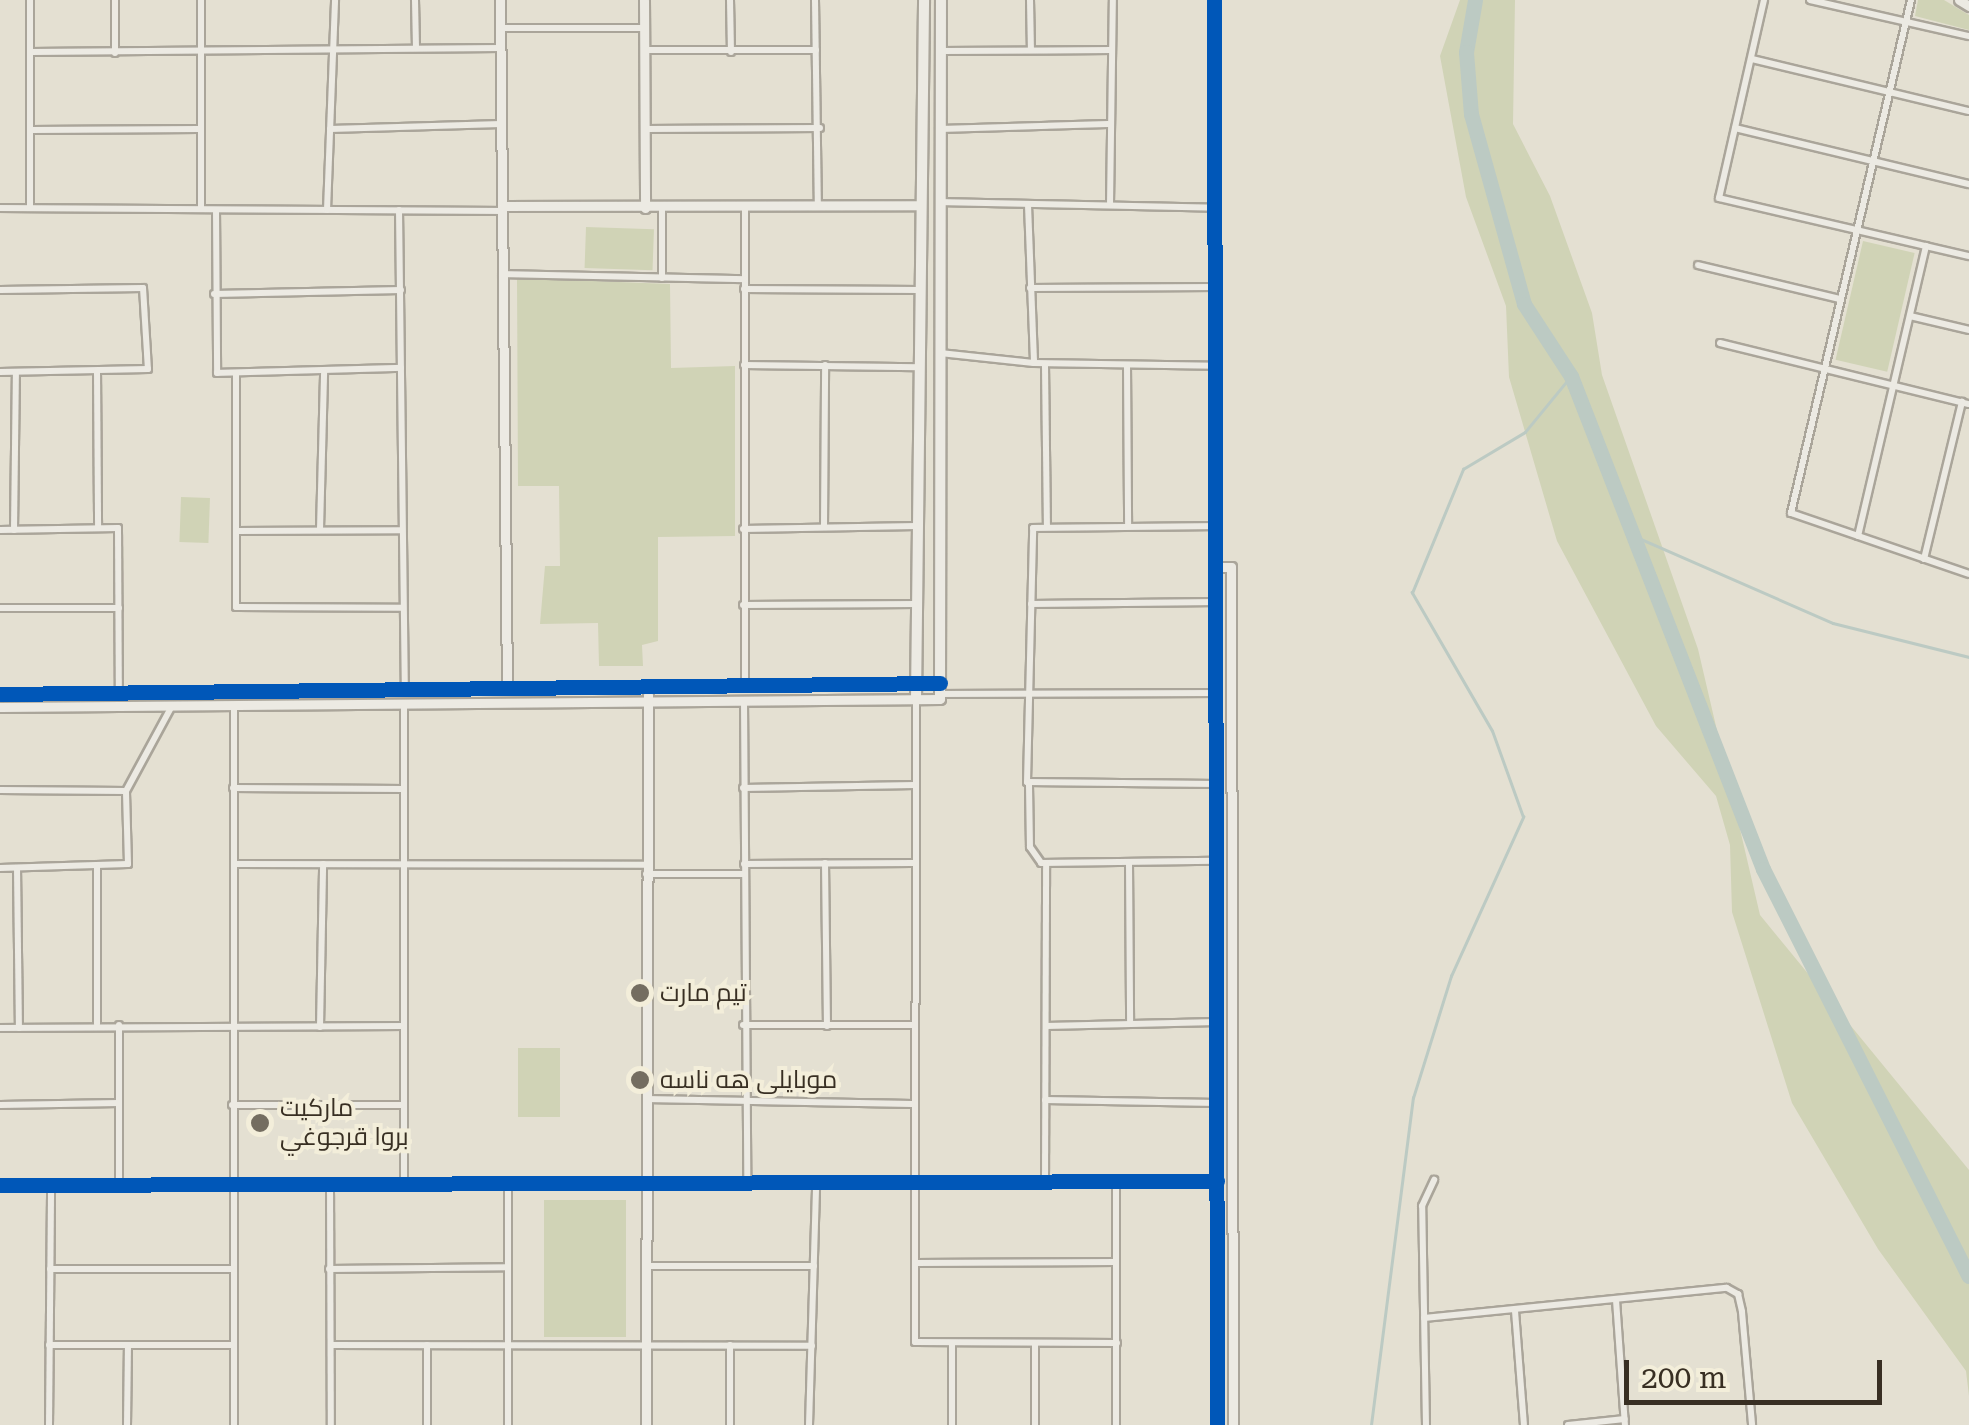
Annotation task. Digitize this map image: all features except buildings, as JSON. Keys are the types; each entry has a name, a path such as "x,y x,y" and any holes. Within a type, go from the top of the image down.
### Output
{"main road":[{"path":"916,699 924,0"},
{"path":"940,692 941,0"},
{"path":"920,367 940,367"}],"street":[{"path":"30,0 30,208"},
{"path":"115,0 115,53"},
{"path":"201,0 201,209"},
{"path":"327,210 335,0"},
{"path":"416,0 416,48"},
{"path":"500,0 507,703"},
{"path":"644,0 645,208"},
{"path":"730,0 731,52"},
{"path":"815,0 820,128 818,207"},
{"path":"1030,0 1031,50"},
{"path":"1110,204 1108,124 1113,0"},
{"path":"1214,0 1217,1425"},
{"path":"1764,0 1719,198 1969,256"},
{"path":"1810,0 1969,36"},
{"path":"1911,0 1791,513 1969,574"},
{"path":"1959,0 1969,6"},
{"path":"501,28 645,28"},
{"path":"31,52 502,48"},
{"path":"645,50 816,50"},
{"path":"941,51 1112,50"},
{"path":"1752,58 1969,111"},
{"path":"330,128 501,124"},
{"path":"940,129 1108,124"},
{"path":"646,130 820,128"},
{"path":"1736,128 1969,184"},
{"path":"30,130 198,129"},
{"path":"939,202 1215,208"},
{"path":"1028,204 1034,363"},
{"path":"0,208 400,210 921,205"},
{"path":"745,208 745,687"},
{"path":"216,209 217,373 401,368"},
{"path":"662,209 662,278"},
{"path":"400,210 405,690"},
{"path":"1858,536 1926,246"},
{"path":"1698,265 1840,299"},
{"path":"502,274 744,279"},
{"path":"1030,288 1216,287"},
{"path":"0,290 143,288 148,369 0,372"},
{"path":"214,294 400,290"},
{"path":"744,290 920,290"},
{"path":"1910,316 1969,330"},
{"path":"1720,344 1966,403 1924,559"},
{"path":"940,352 1046,366 1216,366"},
{"path":"744,364 920,367"},
{"path":"824,365 824,527"},
{"path":"1046,366 1047,526"},
{"path":"1127,366 1128,526"},
{"path":"97,371 98,528"},
{"path":"14,530 16,372"},
{"path":"320,529 324,372"},
{"path":"236,373 236,606 402,608"},
{"path":"742,529 917,526"},
{"path":"1217,861 1046,864 1031,852 1029,696 1030,533 1047,526 1218,526"},
{"path":"0,530 118,528 119,692"},
{"path":"236,531 402,530"},
{"path":"1218,567 1231,567 1233,1425"},
{"path":"1031,604 1218,602"},
{"path":"743,605 918,604"},
{"path":"0,608 118,608"},
{"path":"0,694 916,684 940,692 1029,696 1218,693"},
{"path":"646,1425 648,687"},
{"path":"706,687 706,700"},
{"path":"0,707 916,699 940,692"},
{"path":"916,699 911,1184 915,1342 1117,1343"},
{"path":"744,701 743,1025 747,1184"},
{"path":"404,704 404,1185"},
{"path":"0,868 128,864 126,791 172,705"},
{"path":"234,705 234,1425"},
{"path":"743,788 915,784"},
{"path":"1029,785 1218,784"},
{"path":"233,788 404,789"},
{"path":"0,790 126,791"},
{"path":"824,863 827,1026"},
{"path":"744,864 913,863"},
{"path":"1129,863 1130,1024"},
{"path":"236,864 646,869 744,874"},
{"path":"320,1026 322,864"},
{"path":"1045,1182 1046,864"},
{"path":"96,1024 97,866"},
{"path":"17,868 19,1028"},
{"path":"1046,1026 1217,1022"},
{"path":"0,1028 96,1024 402,1026"},
{"path":"119,1025 119,1184"},
{"path":"743,1025 912,1025"},
{"path":"1218,1068 1233,1068"},
{"path":"646,1099 912,1104"},
{"path":"1045,1100 1217,1103"},
{"path":"0,1104 119,1103"},
{"path":"232,1105 404,1105"},
{"path":"1426,1425 1422,1206 1434,1180"},
{"path":"0,1185 1217,1181"},
{"path":"1116,1182 1116,1425"},
{"path":"48,1425 51,1184"},
{"path":"809,1425 816,1184"},
{"path":"330,1186 330,1425"},
{"path":"508,1186 508,1425"},
{"path":"916,1263 1116,1262"},
{"path":"645,1266 814,1266"},
{"path":"329,1269 508,1268"},
{"path":"50,1269 234,1269"},
{"path":"1424,1318 1727,1288 1738,1294 1752,1425"},
{"path":"1568,1425 1625,1422 1616,1300"},
{"path":"1514,1310 1524,1425"},
{"path":"952,1342 952,1425"},
{"path":"1035,1342 1035,1425"},
{"path":"50,1345 234,1344"},
{"path":"426,1425 427,1345"},
{"path":"730,1345 730,1425"},
{"path":"127,1425 128,1346"},
{"path":"331,1346 812,1346"}],"green space":[{"path":"1460,0 1515,0 1513,124 1550,196 1592,313 1602,375 1698,649 1760,915 1969,1170 1969,1396 1966,1371 1878,1249 1792,1103 1732,912 1730,845 1716,796 1656,726 1557,541 1509,377 1506,306 1466,197 1440,56"},
{"path":"1918,0 1944,0 1969,15 1969,30 1915,16"},
{"path":"586,227 654,229 653,270 585,268"},
{"path":"1863,241 1915,253 1887,372 1836,360"},
{"path":"517,278 670,284 671,368 735,366 735,536 658,537 658,641 642,645 643,666 599,666 598,623 540,624 545,566 560,566 559,486 518,486"},
{"path":"181,497 210,498 208,543 179,542"},
{"path":"518,1048 560,1048 560,1117 518,1117"},
{"path":"544,1200 626,1200 626,1337 544,1337"}],"waterway":[{"path":"1475,0 1466,52 1471,114 1524,304 1571,376 1763,869 1969,1276"},
{"path":"1371,1425 1413,1098 1451,976 1523,817 1492,731 1412,593 1463,469 1525,432 1571,376"},
{"path":"1634,536 1833,623 1969,657"}],"cycle path":[{"path":"1214,0 1217,1425"},
{"path":"0,694 940,683"},
{"path":"0,1185 1217,1181"}],"place":[{"name":"تیم مارت","path":"640,993"},
{"name":"موبایلی هه ناسه","path":"640,1080"},
{"name":"ماركيت بروا قرجوغي","path":"260,1123"}]}
